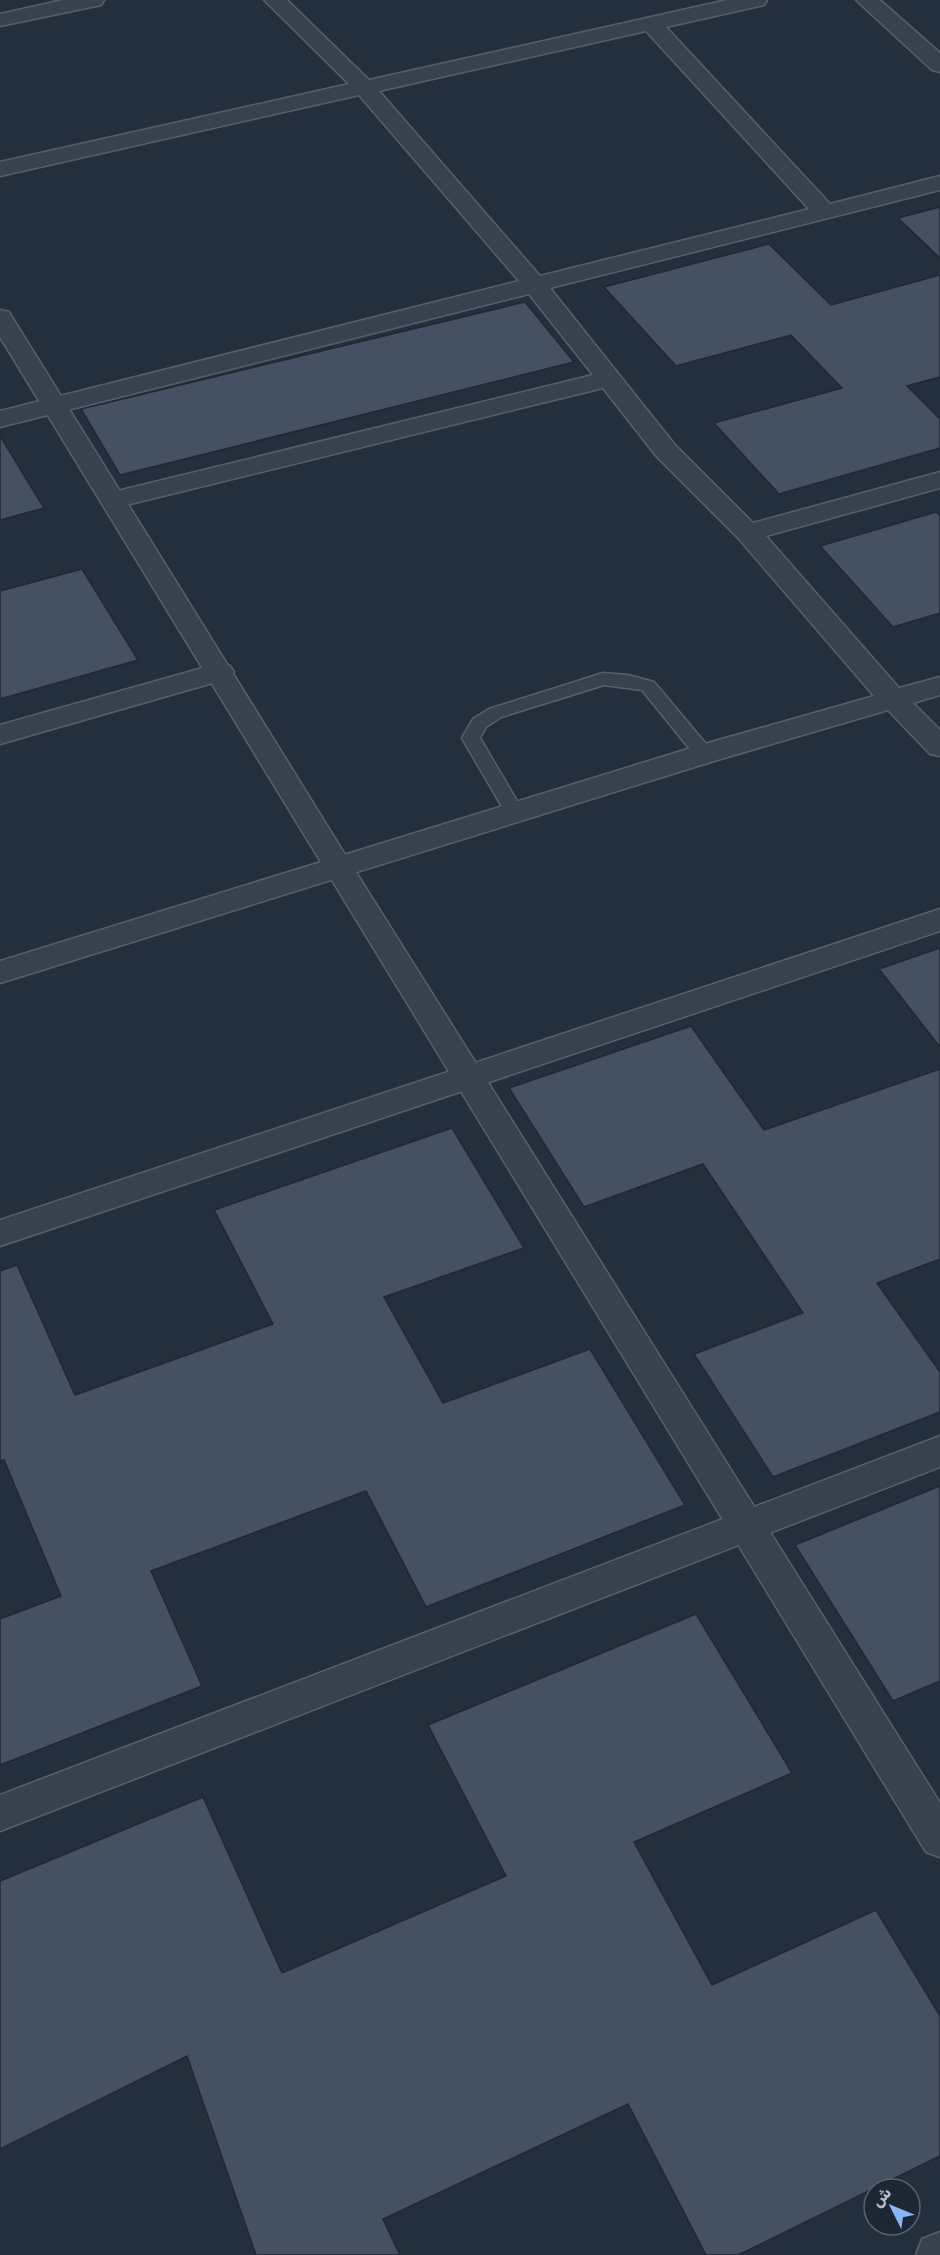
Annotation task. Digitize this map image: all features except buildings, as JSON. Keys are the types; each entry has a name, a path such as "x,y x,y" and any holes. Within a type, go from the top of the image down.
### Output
{"street":[{"path":"0,20 93,0"},
{"path":"275,0 364,87 534,285 666,451 748,533 894,700 940,747"},
{"path":"0,170 756,0"},
{"path":"867,0 940,65"},
{"path":"651,23 825,212"},
{"path":"0,419 940,183"},
{"path":"0,317 220,672 338,868 940,1839"},
{"path":"114,501 609,379"},
{"path":"748,533 940,480"},
{"path":"0,735 220,672"},
{"path":"0,972 704,754 940,686"},
{"path":"0,1233 940,920"},
{"path":"0,1813 940,1451"}],"lane":[{"path":"515,813 471,738 479,723 495,713 603,679 628,681 648,686 704,754"}]}
